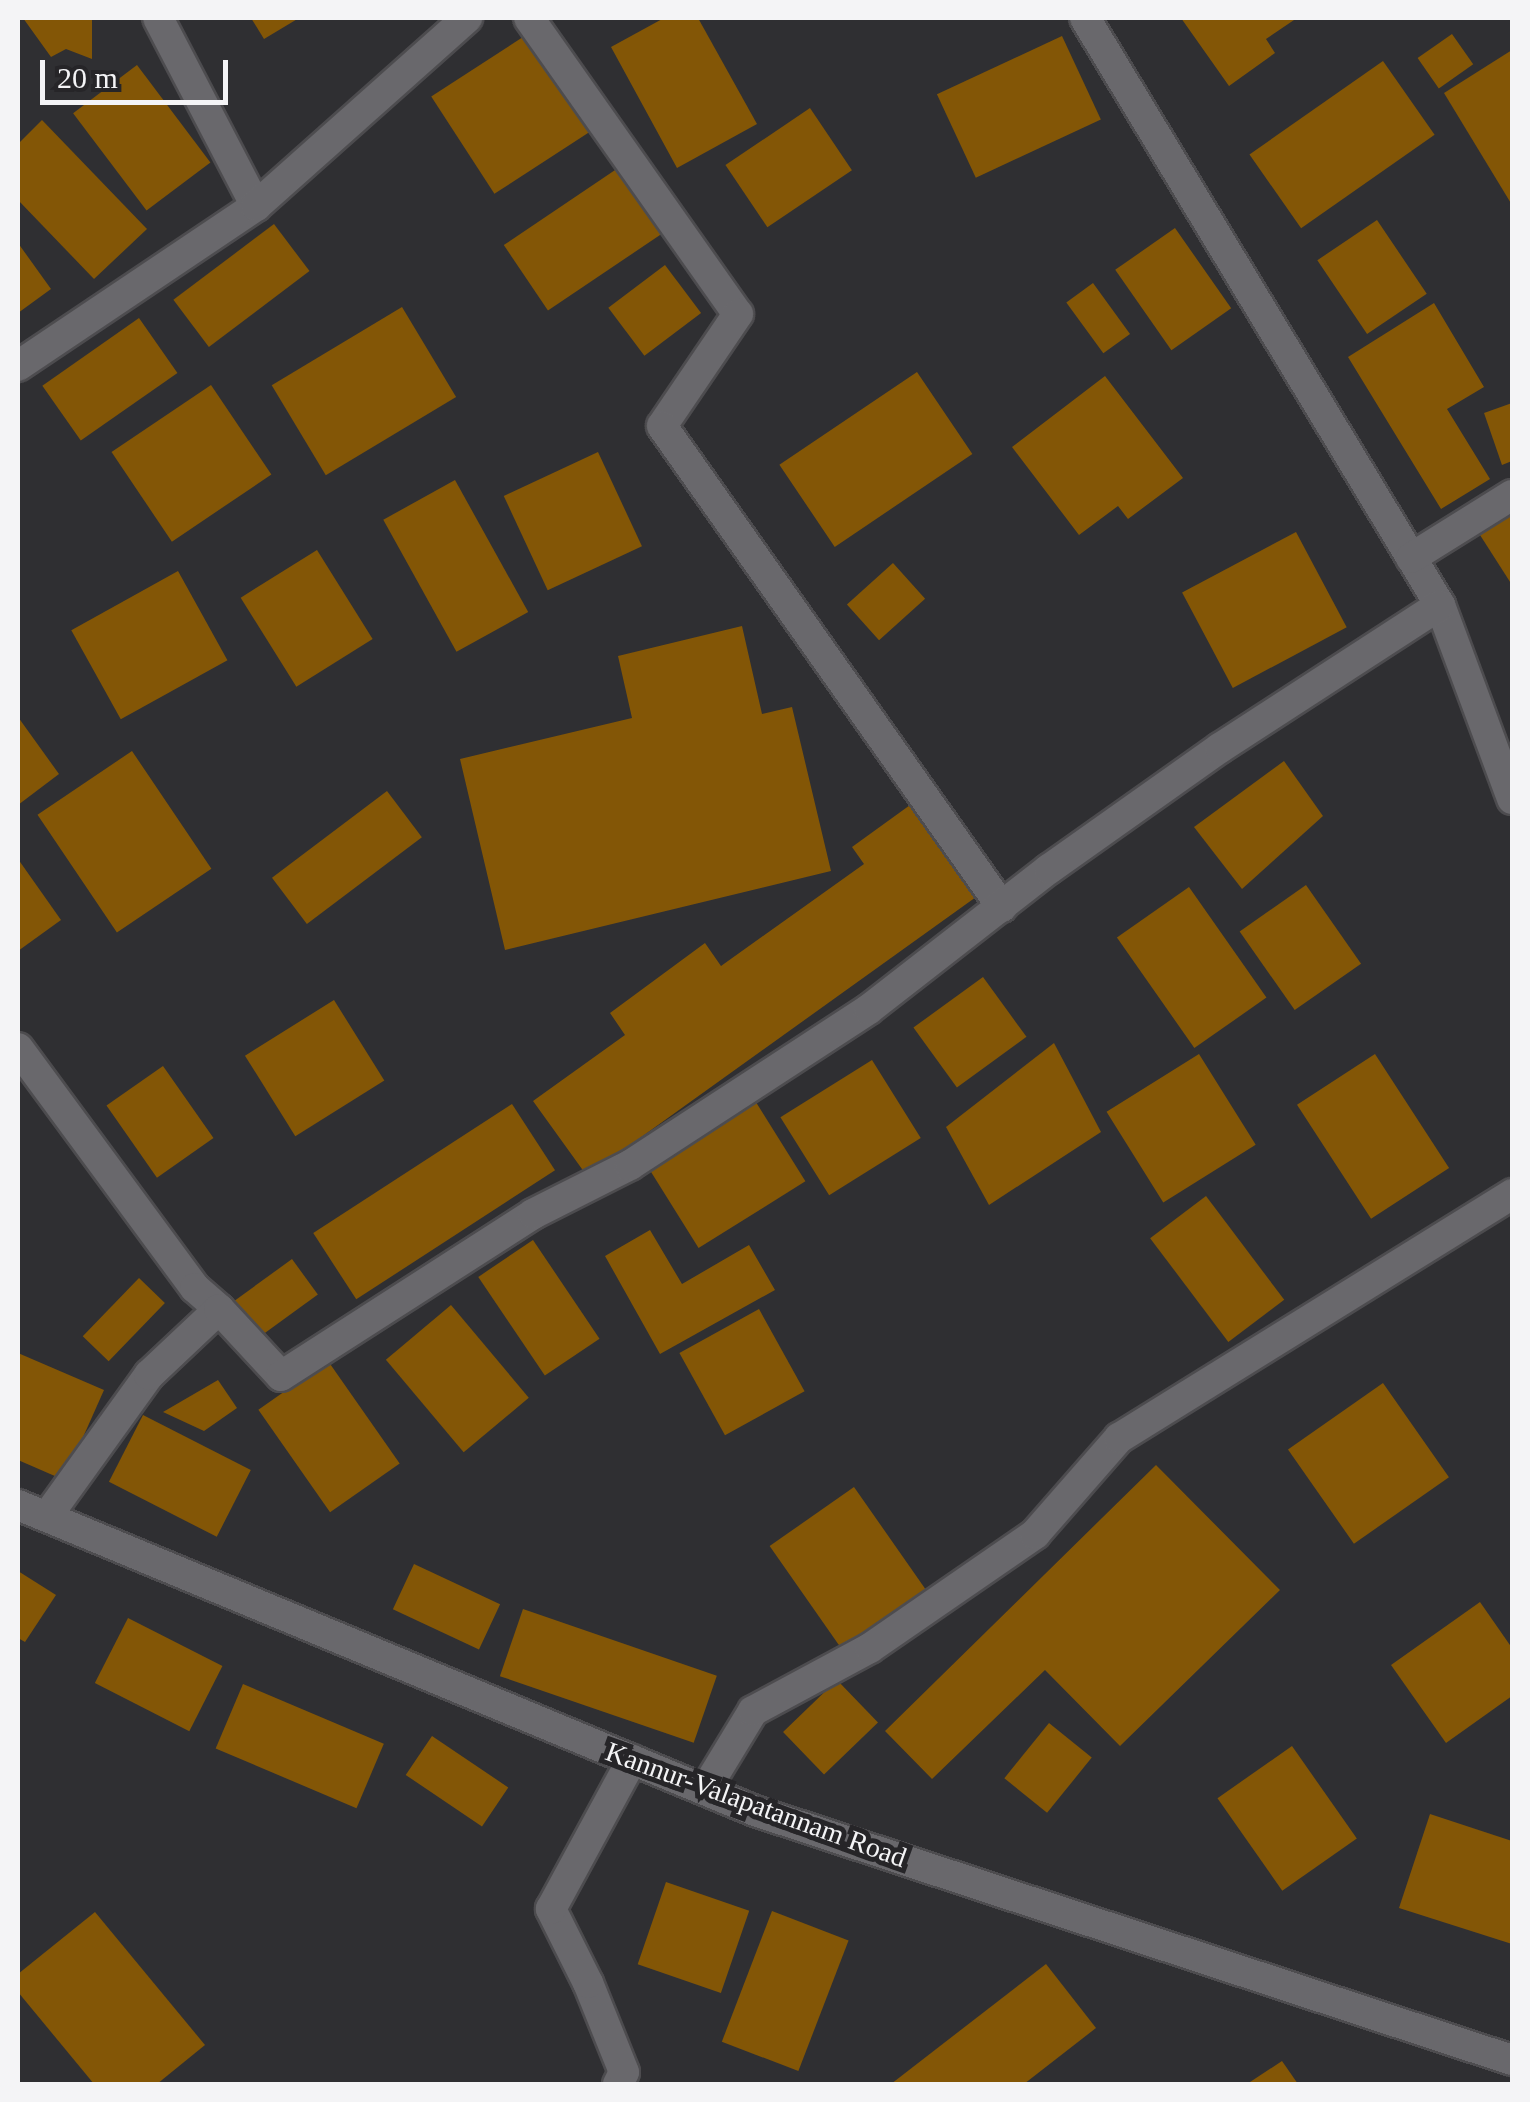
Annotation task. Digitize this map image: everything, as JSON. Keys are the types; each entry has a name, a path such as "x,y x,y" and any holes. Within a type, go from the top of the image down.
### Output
{"street":[{"path":"158,18 256,206"},
{"path":"18,366 256,206 467,18"},
{"path":"528,18 738,314 662,426 1002,908"},
{"path":"1085,18 1440,605 1512,799"},
{"path":"1411,558 1512,495"},
{"path":"18,1048 196,1288 280,1376 533,1214 630,1165 870,1009 1220,748 1440,605"},
{"path":"705,1790 753,1710 870,1648 1035,1534 1120,1438 1512,1194"},
{"path":"48,1516 149,1375 219,1309"},
{"name":"Kannur-Valapatannam Road","path":"18,1504 705,1790 1085,1922 1512,2060"},
{"path":"618,2084 624,2072 588,1983 551,1909 632,1760"}],"building":[{"path":"23,18 92,18 92,59 66,49 51,57"},
{"path":"251,18 299,18 264,39"},
{"path":"664,18 698,18 757,124 677,168 611,47"},
{"path":"1181,18 1297,18 1266,39 1275,53 1229,86"},
{"path":"1452,34 1473,64 1439,88 1418,58"},
{"path":"526,35 589,132 494,194 431,97"},
{"path":"1062,36 1101,119 976,178 937,94"},
{"path":"1512,50 1512,205 1444,93"},
{"path":"1383,61 1435,135 1301,228 1249,154"},
{"path":"137,65 210,162 147,211 73,113"},
{"path":"810,108 852,170 767,227 725,165"},
{"path":"42,120 147,229 94,279 18,200 18,144"},
{"path":"624,164 668,229 548,311 504,245"},
{"path":"1377,220 1427,294 1367,334 1317,260"},
{"path":"274,224 310,271 209,347 173,300"},
{"path":"1175,228 1231,308 1171,350 1115,270"},
{"path":"18,243 51,289 18,313"},
{"path":"665,265 701,313 644,356 608,308"},
{"path":"1093,283 1130,334 1103,353 1066,302"},
{"path":"1434,303 1484,387 1447,409 1490,479 1441,509 1348,357"},
{"path":"402,307 456,397 326,475 272,385"},
{"path":"139,318 177,373 81,441 42,386"},
{"path":"917,372 972,454 835,547 779,465"},
{"path":"1105,376 1183,478 1128,519 1118,506 1079,535 1012,447"},
{"path":"211,385 271,475 172,542 112,452"},
{"path":"1512,403 1512,461 1502,465 1484,413"},
{"path":"598,452 642,546 548,590 504,496"},
{"path":"455,480 528,612 456,652 383,520"},
{"path":"1512,513 1512,585 1480,535"},
{"path":"1296,532 1347,627 1233,688 1182,593"},
{"path":"317,550 373,639 296,687 241,598"},
{"path":"893,563 925,599 879,640 847,604"},
{"path":"178,571 227,660 121,719 71,630"},
{"path":"742,626 762,714 792,707 831,871 505,950 460,759 632,718 618,656"},
{"path":"18,717 59,774 18,805"},
{"path":"132,751 211,869 117,932 37,815"},
{"path":"1284,761 1323,816 1242,889 1194,827"},
{"path":"387,791 422,837 307,924 272,878"},
{"path":"917,800 983,892 587,1176 533,1101 625,1035 610,1013 705,943 721,966 864,864 852,847"},
{"path":"18,859 61,920 18,951"},
{"path":"1306,885 1361,964 1295,1010 1240,931"},
{"path":"1189,887 1266,998 1194,1048 1117,937"},
{"path":"983,977 1026,1037 957,1087 913,1028"},
{"path":"334,1000 384,1081 295,1136 245,1056"},
{"path":"1054,1043 1101,1132 989,1205 946,1127"},
{"path":"1199,1054 1256,1145 1163,1203 1107,1112"},
{"path":"1375,1054 1449,1168 1371,1219 1297,1105"},
{"path":"872,1060 921,1138 829,1195 780,1117"},
{"path":"163,1066 213,1138 157,1178 106,1106"},
{"path":"754,1099 805,1181 699,1248 647,1166"},
{"path":"512,1104 555,1170 356,1299 313,1233"},
{"path":"1206,1196 1284,1300 1228,1342 1150,1238"},
{"path":"650,1230 682,1284 749,1245 775,1290 660,1354 605,1256"},
{"path":"533,1240 600,1339 545,1376 478,1277"},
{"path":"292,1259 318,1295 256,1340 230,1304"},
{"path":"139,1278 165,1303 109,1361 83,1336"},
{"path":"451,1305 529,1398 464,1452 386,1360"},
{"path":"759,1309 805,1391 725,1435 679,1353"},
{"path":"18,1353 104,1390 64,1480 18,1460"},
{"path":"328,1361 400,1463 330,1512 258,1410"},
{"path":"218,1380 237,1408 204,1431 163,1412"},
{"path":"1383,1383 1449,1477 1354,1544 1288,1450"},
{"path":"143,1415 251,1470 217,1537 109,1482"},
{"path":"1156,1465 1280,1590 1120,1746 1045,1670 932,1779 885,1731"},
{"path":"854,1487 926,1589 841,1648 770,1546"},
{"path":"414,1564 500,1604 479,1649 393,1609"},
{"path":"18,1571 56,1595 25,1642 18,1638"},
{"path":"1480,1602 1512,1648 1512,1696 1446,1743 1391,1665"},
{"path":"523,1609 717,1676 694,1743 500,1676"},
{"path":"128,1618 222,1666 189,1731 95,1683"},
{"path":"837,1680 878,1722 824,1775 783,1732"},
{"path":"243,1684 384,1744 356,1808 216,1748"},
{"path":"1049,1723 1092,1758 1047,1813 1004,1778"},
{"path":"432,1736 508,1787 482,1826 406,1775"},
{"path":"1292,1746 1357,1839 1282,1891 1217,1798"},
{"path":"1430,1814 1512,1841 1512,1944 1399,1908"},
{"path":"666,1882 749,1911 721,1993 638,1964"},
{"path":"772,1911 849,1940 798,2071 722,2042"},
{"path":"95,1912 205,2045 157,2084 94,2084 18,1992 18,1974"},
{"path":"1046,1964 1096,2028 1024,2084 891,2084"},
{"path":"1282,2061 1298,2084 1247,2084"}]}
